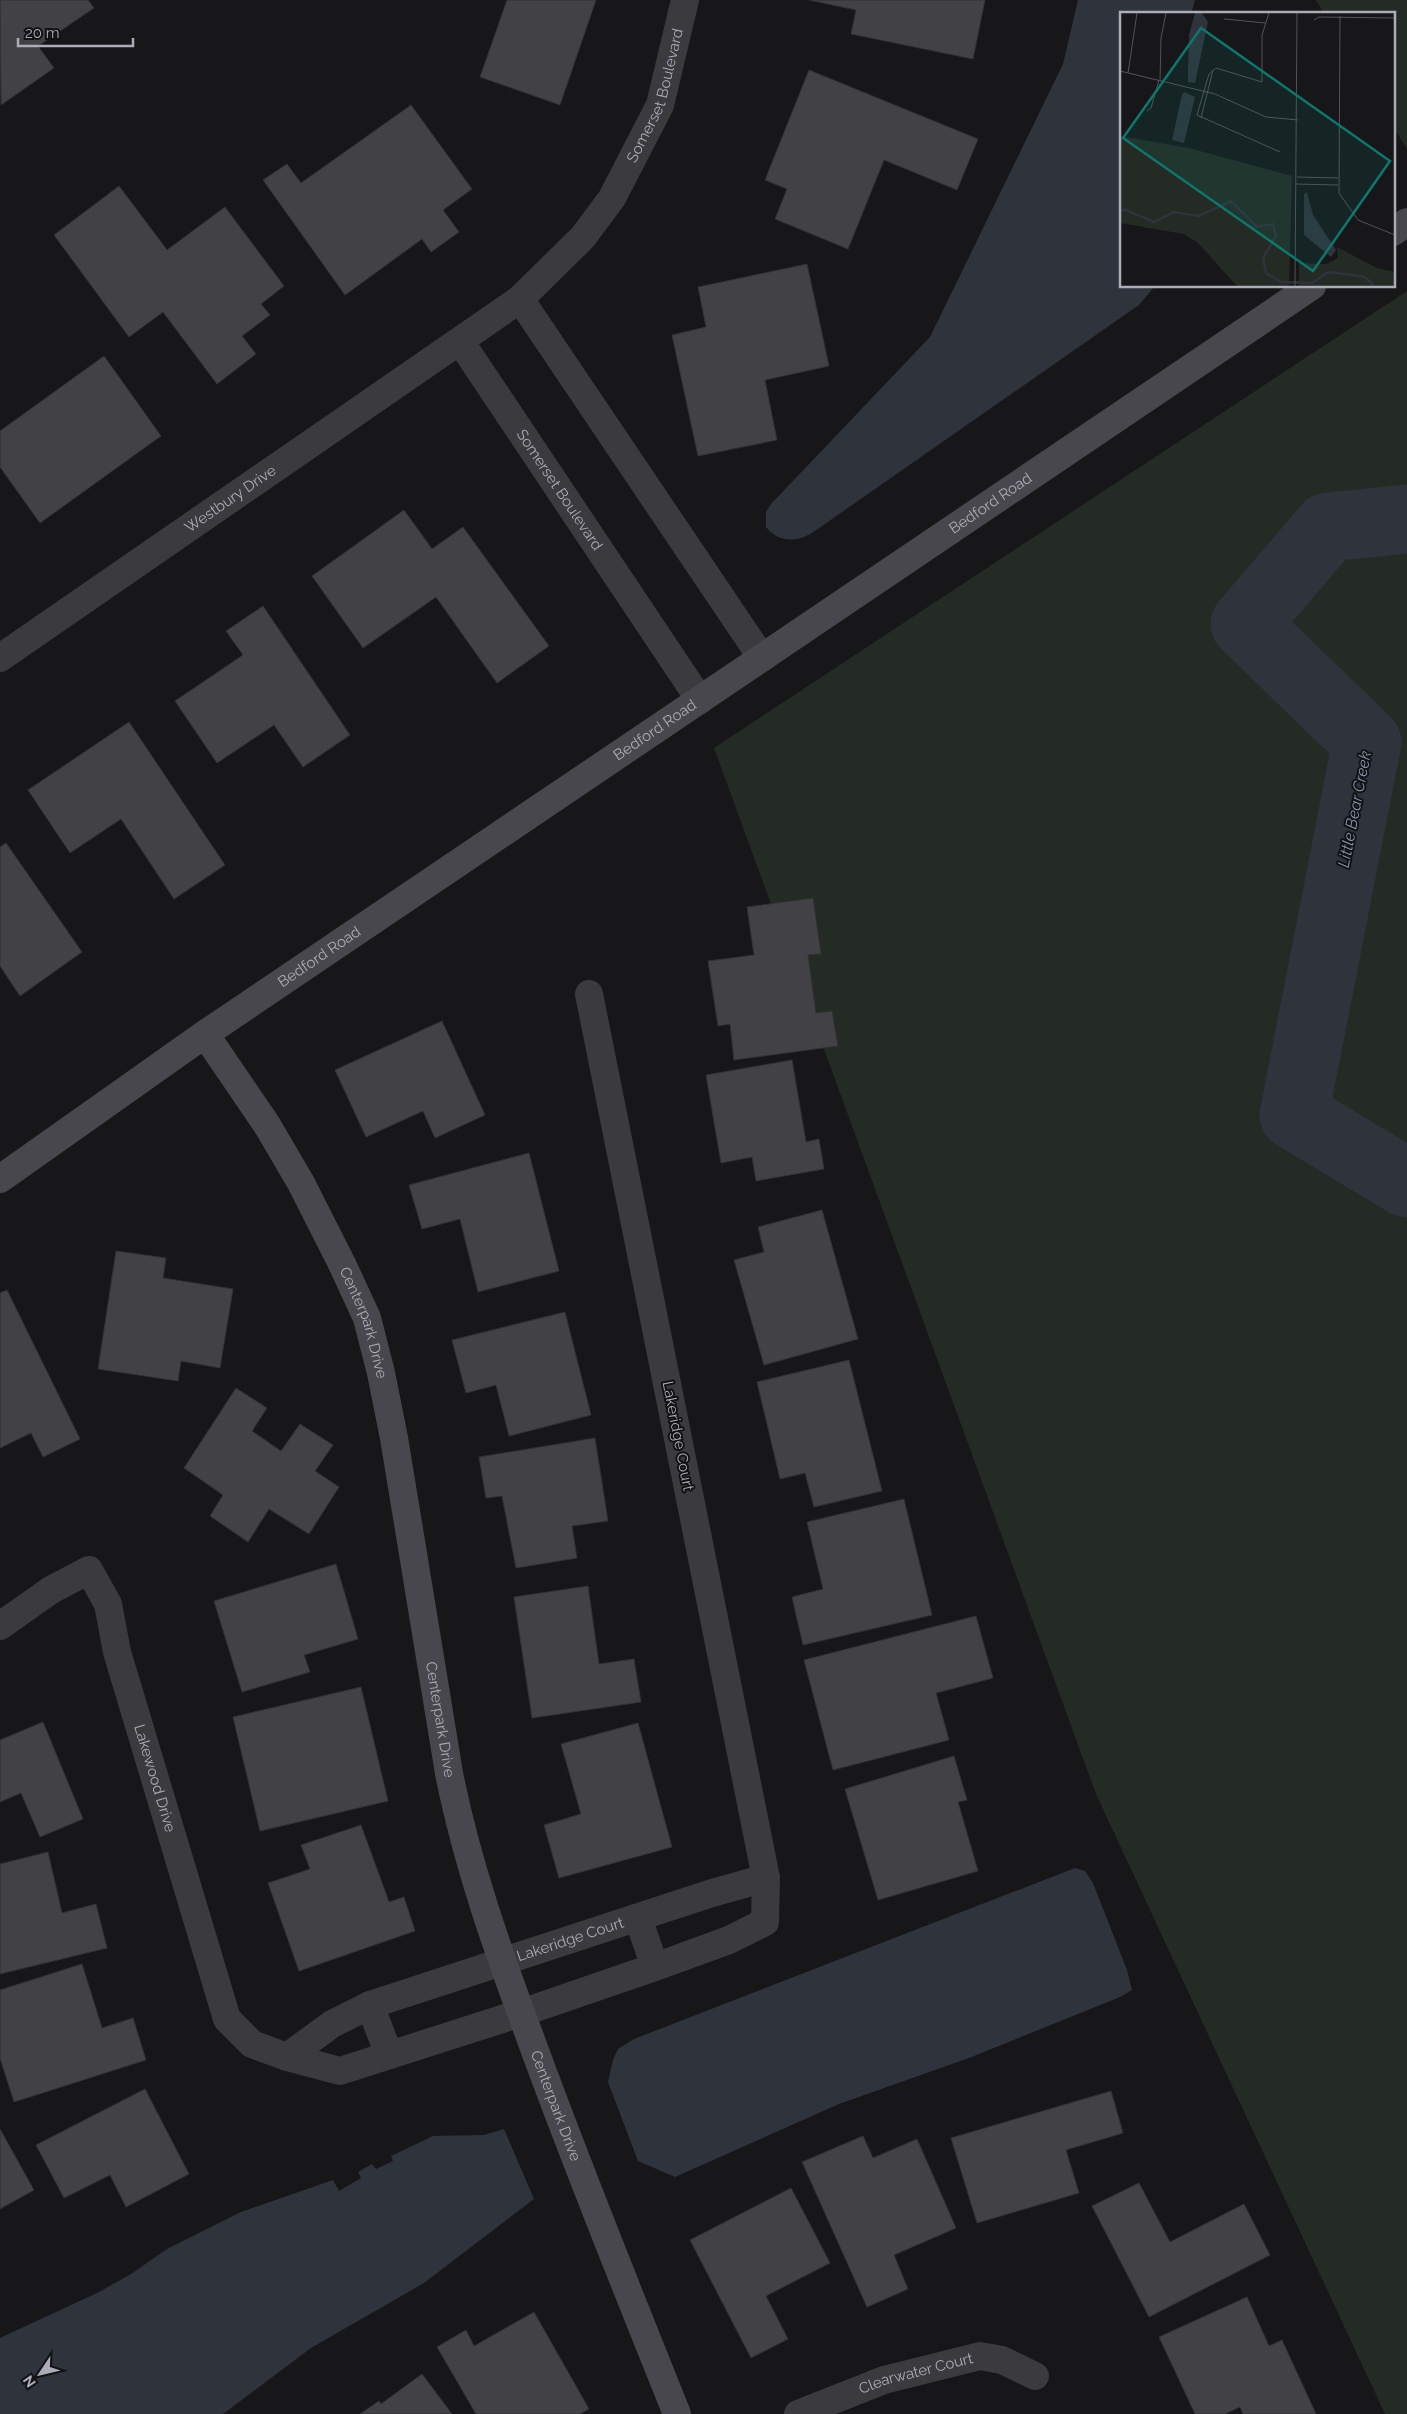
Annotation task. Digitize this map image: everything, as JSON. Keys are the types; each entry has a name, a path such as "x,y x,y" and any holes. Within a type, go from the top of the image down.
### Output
{"street":[{"name":"Somerset Boulevard","path":"685,0 660,105 612,198 582,237 520,299 460,341 700,700"},
{"path":"1394,231 1407,222"},
{"name":"Bedford Road","path":"0,1178 205,1034 1309,288"},
{"path":"520,299 762,658"},
{"name":"Westbury Drive","path":"0,658 460,341"},
{"name":"Lakeridge Court","path":"521,2013 729,1940 765,1922 766,1878 589,994"},
{"name":"Centerpark Drive","path":"205,1034 267,1125 301,1183 367,1318 381,1373 394,1438 449,1774 460,1827 502,1962 558,2115 677,2414"},
{"name":"Lakewood Drive","path":"0,1626 51,1590 89,1570 108,1604 118,1652 227,2020 252,2044 287,2058 340,2071 521,2013"},
{"name":"Lakeridge Court","path":"502,1962 712,1893 766,1878"},
{"name":"Lakeridge Court","path":"638,1918 655,1967"},
{"path":"287,2058 332,2024 370,2005 502,1962"},
{"path":"370,2005 389,2055"},
{"name":"Clearwater Court","path":"798,2414 884,2380 980,2356 1002,2360 1035,2376"}],"shaded area":[{"path":"1078,0 1195,0 1192,12 1120,12 1120,288 1153,288 1139,305 812,533 793,539 776,536 766,527 766,512 771,504 930,337 1063,64"},
{"path":"1316,0 1407,0 1407,149 1394,129 1394,12 1323,12"},
{"path":"1407,291 1407,2414 1385,2414 1096,1794 714,748"},
{"path":"1075,1868 1085,1871 1093,1883 1127,1970 1132,1990 1120,1997 969,2058 839,2104 675,2177 638,2161 608,2082 613,2060 618,2049 634,2039"},
{"path":"504,2129 534,2199 424,2283 311,2348 223,2414 0,2414 0,2338 99,2292 131,2274 167,2249 241,2212 333,2180 339,2191 361,2178 358,2172 372,2164 376,2169 393,2161 391,2156 433,2136 484,2135"}],"building":[{"path":"0,0 88,0 94,8 38,46 54,68 1,105"},
{"path":"507,0 596,0 560,105 480,77"},
{"path":"809,0 985,0 973,59 851,34 856,10"},
{"path":"809,70 978,139 957,190 884,160 848,249 775,219 787,189 765,180"},
{"path":"411,105 472,189 443,210 459,232 431,252 422,239 345,295 263,180 287,164 301,183"},
{"path":"119,186 167,250 225,207 284,286 261,304 270,315 242,336 256,354 217,384 163,312 129,337 54,235"},
{"path":"807,264 829,366 765,380 777,440 698,456 672,335 706,327 698,287"},
{"path":"104,356 161,436 40,523 0,467 0,431"},
{"path":"404,510 432,549 463,527 549,646 497,683 436,597 363,648 312,576"},
{"path":"263,606 350,735 303,767 274,725 217,763 175,701 243,655 226,631"},
{"path":"129,722 225,865 174,899 121,819 70,853 28,790"},
{"path":"6,843 82,952 20,996 0,966 0,847"},
{"path":"813,898 821,954 808,955 816,1013 832,1011 838,1046 734,1060 730,1024 718,1026 708,961 754,955 747,907"},
{"path":"442,1021 485,1115 435,1138 423,1111 366,1137 335,1070"},
{"path":"792,1060 806,1142 819,1139 824,1169 756,1181 752,1157 721,1163 706,1075"},
{"path":"529,1153 559,1271 478,1292 460,1219 422,1229 409,1185"},
{"path":"822,1210 858,1339 764,1365 734,1260 764,1252 758,1227"},
{"path":"116,1251 166,1258 163,1278 233,1289 220,1368 181,1361 178,1381 98,1369"},
{"path":"7,1290 80,1439 43,1457 31,1433 0,1448 0,1293"},
{"path":"565,1312 591,1415 509,1436 496,1385 466,1393 452,1340"},
{"path":"849,1360 882,1491 814,1507 805,1473 780,1479 757,1382"},
{"path":"236,1388 267,1408 252,1431 281,1451 300,1424 333,1445 315,1471 339,1487 309,1534 269,1509 248,1542 210,1516 223,1495 184,1468"},
{"path":"595,1438 608,1521 572,1526 577,1558 516,1568 502,1496 486,1498 479,1457"},
{"path":"904,1499 932,1615 803,1645 792,1597 823,1589 807,1522"},
{"path":"336,1564 358,1639 304,1655 310,1672 242,1692 214,1601"},
{"path":"588,1586 599,1664 634,1659 641,1702 532,1718 514,1597"},
{"path":"976,1616 993,1678 936,1693 949,1740 833,1770 804,1660"},
{"path":"361,1687 388,1801 260,1831 233,1717"},
{"path":"43,1722 83,1819 40,1837 21,1793 0,1802 0,1740"},
{"path":"638,1723 672,1847 559,1878 544,1825 581,1814 561,1744"},
{"path":"954,1756 967,1800 958,1802 978,1871 878,1900 845,1789"},
{"path":"361,1825 389,1902 404,1897 415,1931 299,1971 268,1883 310,1869 301,1845"},
{"path":"48,1852 62,1913 96,1904 107,1948 0,1974 0,1864"},
{"path":"82,1964 102,2028 133,2018 146,2060 14,2102 0,2058 0,1990"},
{"path":"145,2089 189,2174 126,2207 110,2175 64,2198 36,2145"},
{"path":"1111,2091 1123,2133 1066,2150 1079,2193 977,2223 951,2138"},
{"path":"0,2129 34,2190 0,2209"},
{"path":"863,2136 873,2158 917,2139 956,2228 894,2255 908,2289 867,2307 802,2162"},
{"path":"1139,2183 1170,2242 1244,2204 1270,2255 1149,2317 1092,2206"},
{"path":"791,2188 830,2263 766,2296 788,2339 751,2358 690,2240"},
{"path":"1247,2297 1269,2346 1282,2340 1316,2414 1243,2414 1240,2407 1225,2414 1195,2414 1159,2337"},
{"path":"534,2312 589,2409 580,2414 476,2414 437,2347 466,2330 474,2346"},
{"path":"422,2374 452,2414 360,2414 379,2401 381,2404"}],"waterway":[{"name":"Little Bear Creek","path":"1407,519 1328,527 1245,624 1367,742 1294,1115 1407,1183"}]}
